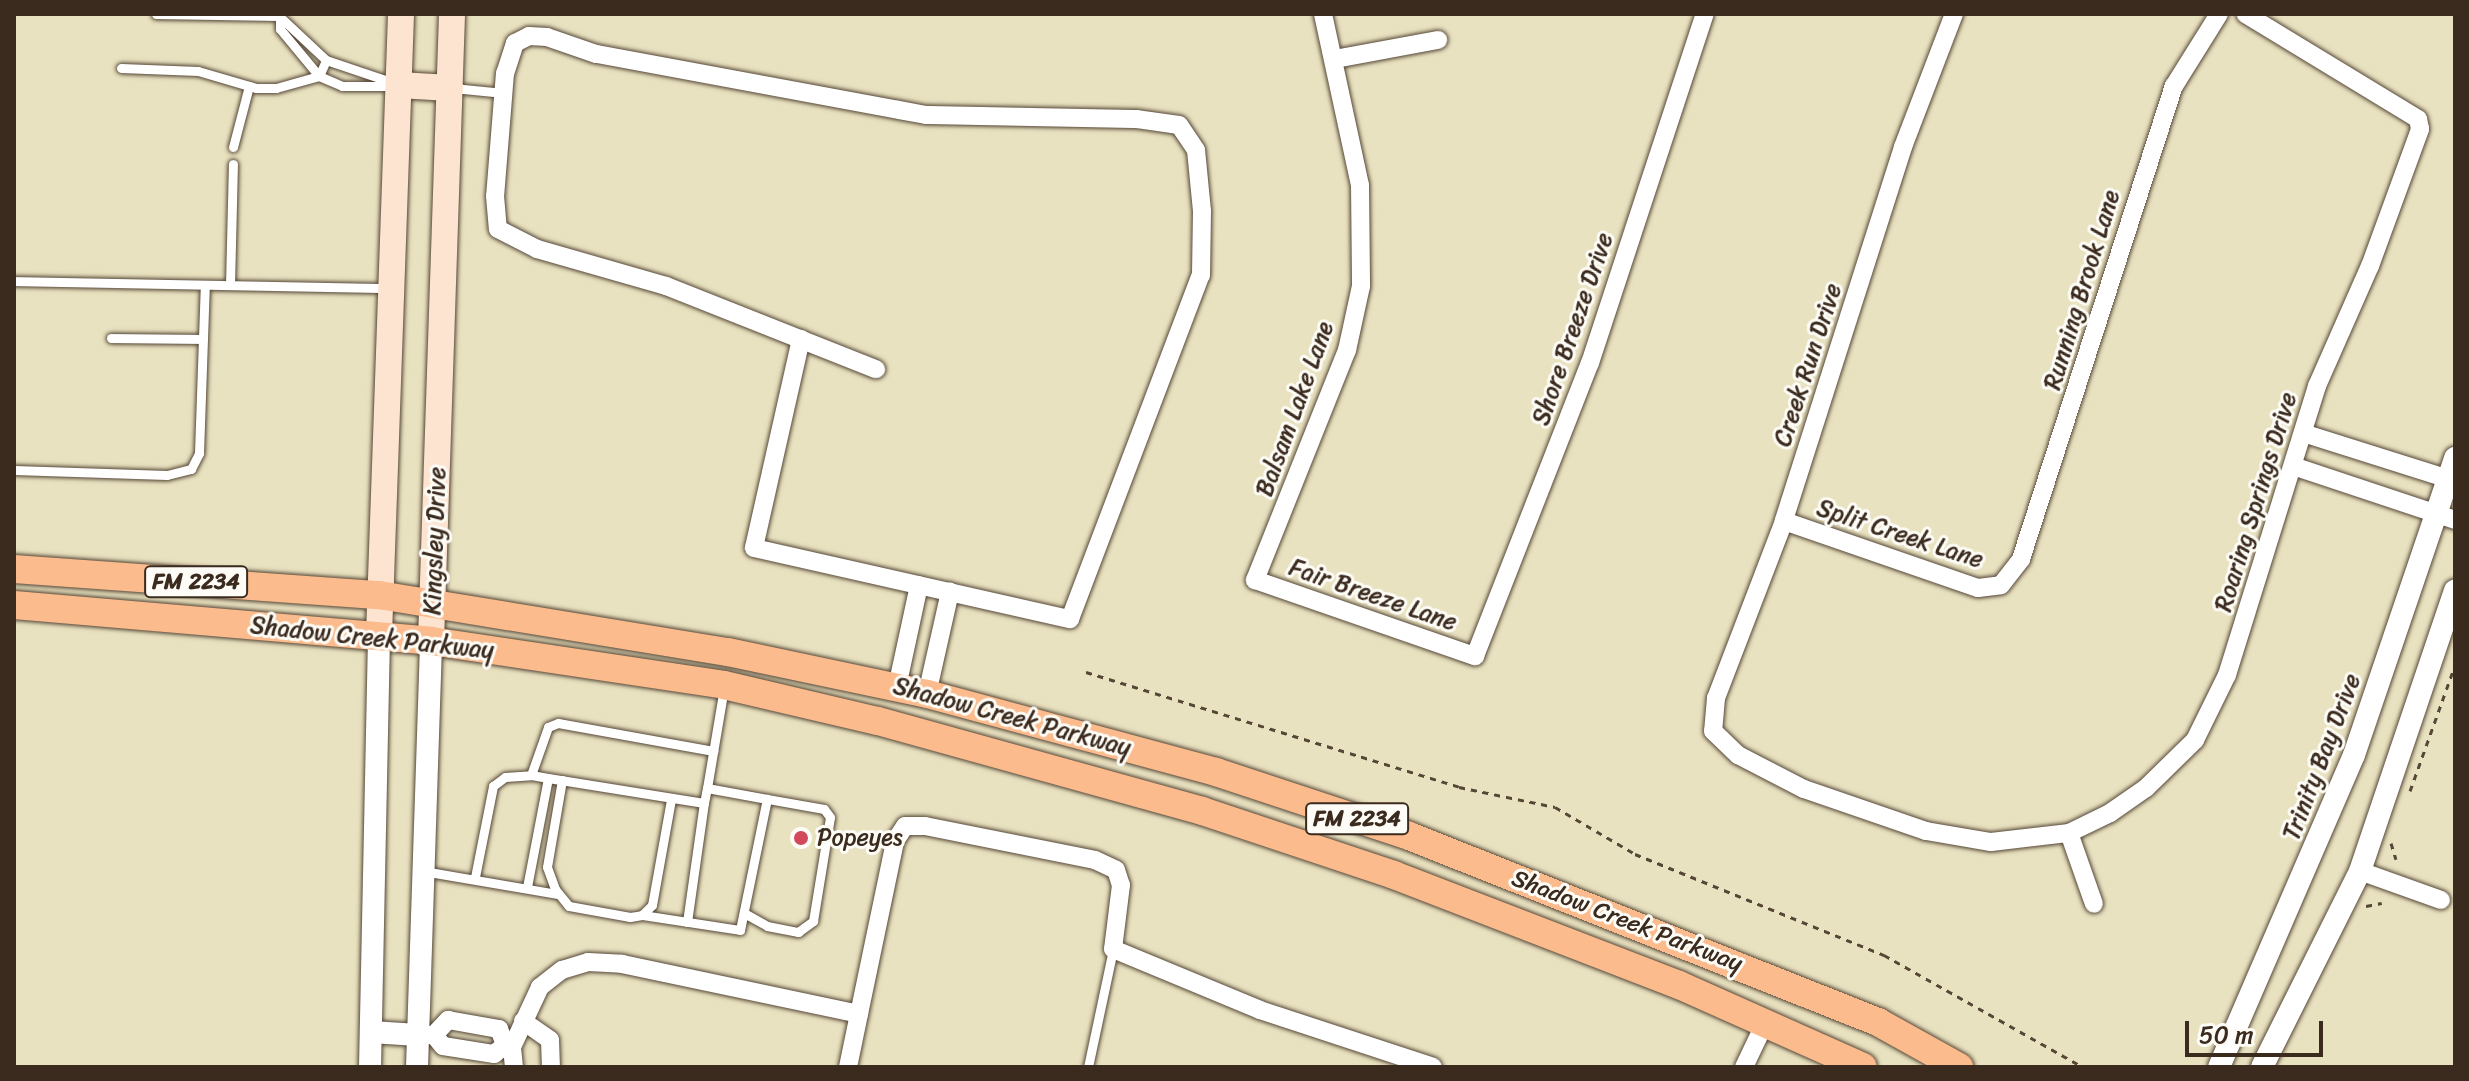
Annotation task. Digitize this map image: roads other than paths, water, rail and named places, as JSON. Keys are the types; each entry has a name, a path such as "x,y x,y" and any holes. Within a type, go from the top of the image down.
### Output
{"main road":[{"path":"379,635 401,14"},
{"name":"Kingsley Drive","path":"431,641 452,14"},
{"path":"399,85 450,88"},
{"name":"Shadow Creek Parkway","path":"14,569 379,595 712,649 927,694 1216,772 1409,836 1878,1022 1959,1067"},
{"name":"Shadow Creek Parkway","path":"14,605 431,641 724,685 878,721 1202,811 1394,875 1765,1023 1863,1067"}],"street":[{"name":"Balsam Lake Lane","path":"1255,580 1347,350 1361,286 1360,185 1323,14"},
{"name":"Shore Breeze Drive","path":"1475,656 1590,363 1705,14"},
{"name":"Creek Run Drive","path":"1954,14 1903,147 1784,521 1716,698 1713,731 1738,755 1804,789 1926,831 1991,842 2069,833"},
{"name":"Running Brook Lane","path":"2001,585 2021,559 2174,86 2219,14"},
{"name":"Roaring Springs Drive","path":"2069,833 2146,788 2195,740 2227,675 2303,433 2420,129 2418,119 2245,14"},
{"path":"801,339 754,548 1070,619 1201,275 1202,211 1196,150 1179,125 1137,119 926,115 596,54 529,36 515,43 504,93 495,196 498,229 537,249 666,286 801,339 876,369"},
{"path":"1335,59 1438,40"},
{"path":"2303,433 2453,473"},
{"path":"2293,466 2446,518"},
{"name":"Trinity Bay Drive","path":"2219,1067 2354,755 2446,518 2453,473"},
{"name":"Split Creek Lane","path":"1784,521 1978,588 2001,585"},
{"name":"Fair Breeze Lane","path":"1255,580 1475,656"},
{"path":"897,687 919,585"},
{"path":"2262,1067 2360,871 2455,591"},
{"path":"927,694 950,592"},
{"path":"370,1067 379,635"},
{"name":"Kingsley Drive","path":"417,1067 426,1035 423,871 431,641"},
{"path":"848,1067 895,841 905,826 925,826 1064,854 1116,870 1121,885 1113,949 1260,1010 1433,1067"},
{"path":"2069,833 2094,904"},
{"path":"2360,871 2441,900"},
{"path":"371,1032 426,1035 443,1046 494,1054 509,1046 540,987 562,970 588,962 622,964 859,1014"},
{"path":"426,1035 448,1020 499,1029 509,1046 514,1067"},
{"path":"523,1021 550,1040 551,1067"},
{"path":"1744,1067 1765,1023"}],"lane":[{"path":"156,14 280,15 326,60 377,73 399,85"},
{"path":"280,15 280,29 319,76 342,86 399,85"},
{"path":"121,68 210,73 249,86 298,85 319,76 326,60"},
{"path":"233,147 249,86"},
{"path":"450,88 504,93"},
{"path":"230,285 233,164"},
{"path":"14,281 392,288"},
{"path":"14,470 167,475 191,469 199,453 205,285"},
{"path":"111,338 203,339"},
{"path":"687,922 724,685"},
{"path":"531,775 545,733 558,723 713,751"},
{"path":"475,877 493,786 505,777 531,775 704,803"},
{"path":"527,887 548,778"},
{"path":"562,780 547,867 558,894 569,906 740,930 767,799"},
{"path":"707,788 824,809 831,829 813,921 798,932 767,926 744,913"},
{"path":"642,915 652,905 671,799"},
{"path":"423,871 475,877 558,894"},
{"path":"1088,1067 1113,949"}],"place":[{"name":"Popeyes","path":"801,838"}]}
